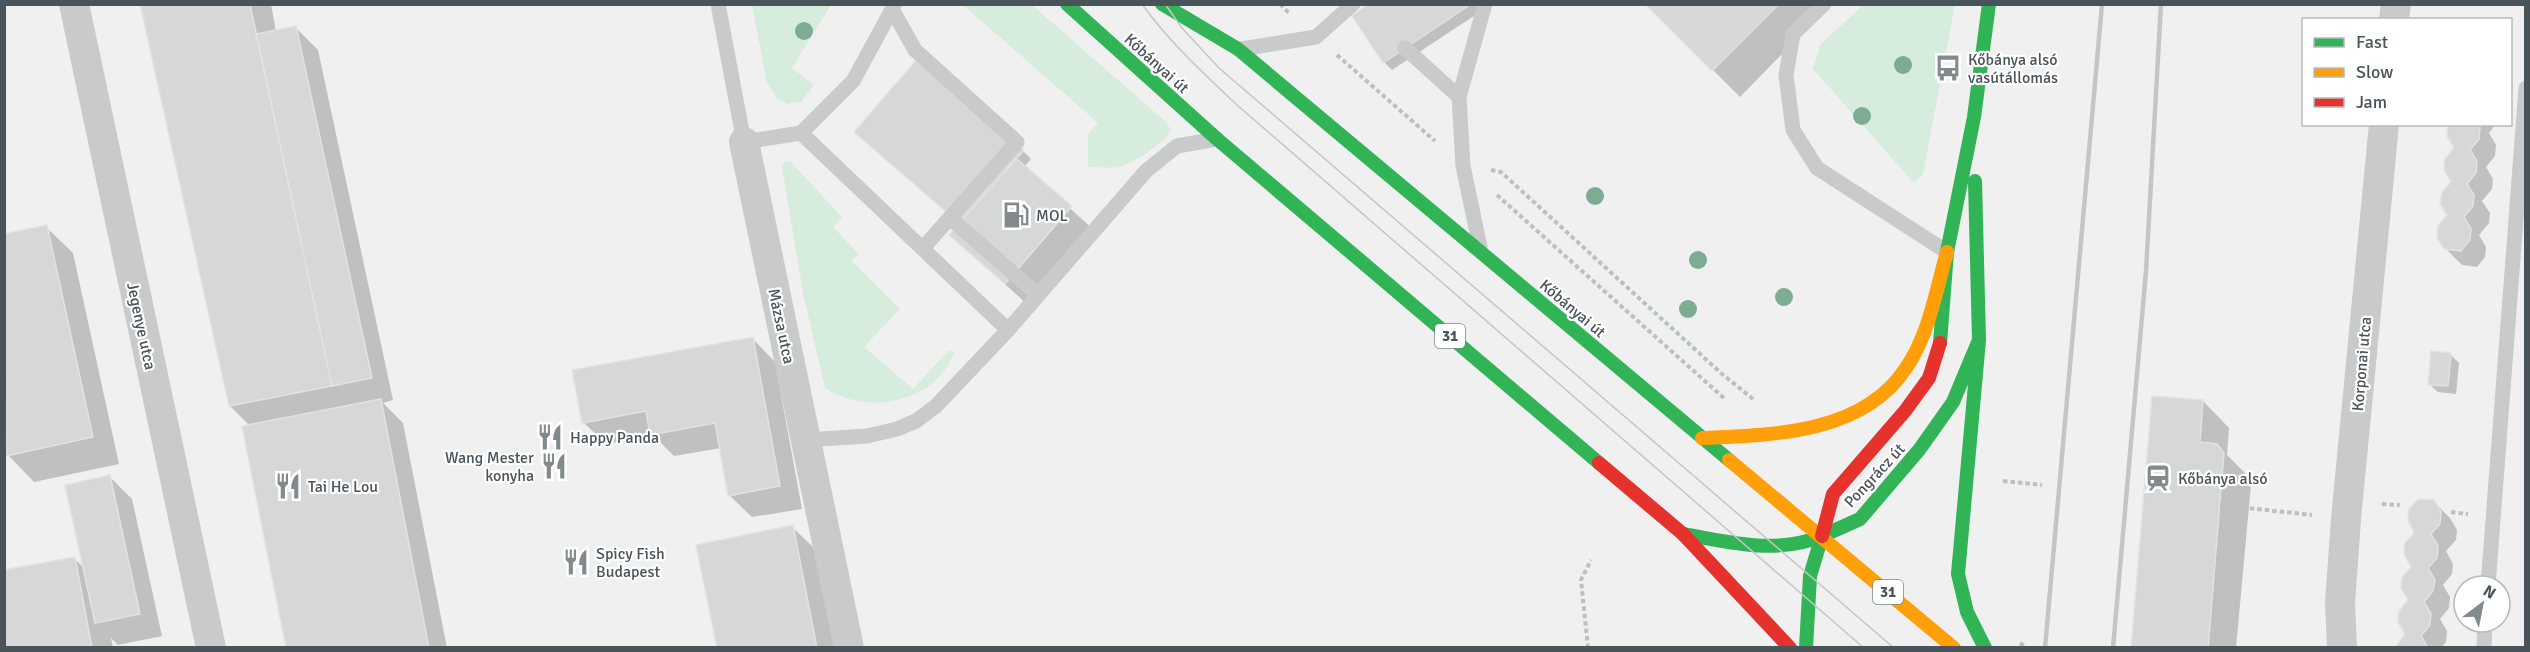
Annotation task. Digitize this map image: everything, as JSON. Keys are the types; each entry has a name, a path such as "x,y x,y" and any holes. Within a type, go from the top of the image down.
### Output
{"main road":[{"name":"Kőbányai út","path":"1067,4 1217,139 1683,534 1790,648"},
{"name":"Kőbányai út","path":"1162,4 1238,49 1954,648"},
{"name":"Pongrácz út","path":"1822,536 1833,494 1905,411 1929,378 1940,343 1947,252 1974,117 1989,4"},
{"name":"Pongrácz út","path":"1822,536 1860,519 1919,450 1953,402 1979,340 1974,117"},
{"path":"1701,438 1795,432 1863,408 1889,390 1906,368 1918,342 1947,252"},
{"path":"1979,340 1958,574 1963,607 1973,630 1985,648"},
{"path":"1683,534 1778,548 1796,546 1822,536"},
{"path":"1806,648 1809,584 1822,536"}],"street":[{"name":"Jegenye utca","path":"74,4 211,648"},
{"name":"Korponai utca","path":"2342,648 2340,603 2346,519 2384,126"},
{"name":"Mázsa utca","path":"744,142 849,648"},
{"name":"Korponai utca","path":"2330,648 2340,603"}],"lane":[{"name":"Mázsa utca","path":"718,4 744,142"},
{"path":"1482,253 1463,166 1459,97 1485,4"},
{"path":"1824,4 1793,34 1786,75 1793,130 1817,168 1947,252"},
{"path":"1238,49 1316,37 1358,6"},
{"path":"744,142 801,133 853,81 894,8"},
{"path":"894,8 915,50 1017,142 923,248"},
{"path":"1405,48 1459,97"},
{"path":"2489,574 2526,88"},
{"path":"801,133 1008,330"},
{"path":"805,440 867,436 897,429 916,421 936,406 1008,330 1146,171 1177,146 1217,139"},
{"path":"950,218 1037,294"}],"path":[{"path":"1316,37 1728,402"},
{"path":"1463,166 1501,172 1722,374 1795,432"},
{"path":"2220,505 2346,519"},
{"path":"1588,648 1581,580 1591,560"}],"green space":[{"path":"1864,4 1955,5 1923,174 1914,183 1813,69 1820,45"},
{"path":"752,5 831,5 792,68 814,85 801,102 787,104 777,98 767,83"},
{"path":"963,5 1032,5 1166,122 1171,130 1168,135 1150,151 1122,166 1088,167 1088,134 1098,123"},
{"path":"790,161 842,217 833,227 859,254 852,261 900,309 864,347 913,389 949,350 954,353 945,370 932,384 898,400 879,402 842,397 825,388 804,298 782,167 784,162"}],"building":[{"path":"140,4 250,4 332,386 229,406"},
{"path":"1369,4 1471,4 1383,63 1352,16"},
{"path":"1645,4 1779,4 1712,71"},
{"path":"296,26 372,378 332,386 256,34"},
{"path":"918,58 1024,150 959,223 854,132"},
{"path":"2448,126 2480,127 2479,139 2470,150 2477,161 2476,173 2467,184 2474,195 2473,206 2464,217 2471,229 2470,240 2461,251 2444,249 2437,238 2438,226 2447,215 2440,204 2442,192 2451,182 2444,170 2445,159 2454,148 2447,136"},
{"name":"MOL","path":"1016,158 1072,206 1005,284 949,235"},
{"path":"47,225 93,437 6,456 4,234"},
{"path":"753,337 780,486 728,496 715,423 650,435 646,411 582,423 572,370"},
{"path":"2431,351 2451,353 2448,386 2428,385"},
{"path":"2152,396 2203,400 2200,442 2217,444 2224,453 2208,648 2131,648"},
{"path":"381,399 429,648 286,648 242,426"},
{"path":"110,475 140,614 95,623 65,485"},
{"path":"2418,499 2434,500 2441,512 2440,524 2431,534 2438,546 2437,558 2428,568 2435,580 2433,591 2424,602 2431,614 2430,625 2421,636 2428,648 2395,648 2405,634 2398,622 2399,611 2408,600 2401,588 2402,577 2411,567 2404,554 2405,543 2414,533 2408,520 2409,509"},
{"path":"793,525 817,648 717,648 696,545"},
{"path":"75,557 92,648 4,648 4,570"}],"tram line":[{"path":"1142,4 1175,44 1237,105 1864,648"},
{"path":"1165,4 1182,28 1219,68 1894,648"}],"railway":[{"path":"2045,648 2102,4"},
{"path":"2113,648 2146,271 2161,4"}],"traffic: fast":[{"path":"1067,4 1217,139 1599,463"},
{"path":"1162,4 1238,49 1729,460"},
{"path":"1940,343 1947,252 1974,117 1989,4"},
{"path":"1822,536 1860,519 1919,450 1953,402 1979,340 1975,181"},
{"path":"1979,340 1958,574 1967,612 1985,648"},
{"path":"1683,534 1770,546 1805,542 1822,536"},
{"path":"1806,648 1810,576 1822,536"}],"traffic: slow":[{"path":"1702,438 1757,435 1814,427 1866,406 1888,390 1906,368 1921,341 1947,252"},
{"path":"1729,460 1954,648"}],"traffic: jam":[{"path":"1822,536 1833,494 1905,411 1929,378 1940,343"},
{"path":"1599,463 1683,534 1790,648"}],"place":[{"name":"Kőbánya alsó vasútállomás","path":"1948,68"},
{"name":"MOL","path":"1016,215"},
{"name":"Happy Panda","path":"550,437"},
{"name":"Wang Mester konyha","path":"554,466"},
{"name":"Kőbánya alsó","path":"2158,478"},
{"name":"Tai He Lou","path":"288,486"},
{"name":"Spicy Fish Budapest","path":"576,562"}]}
